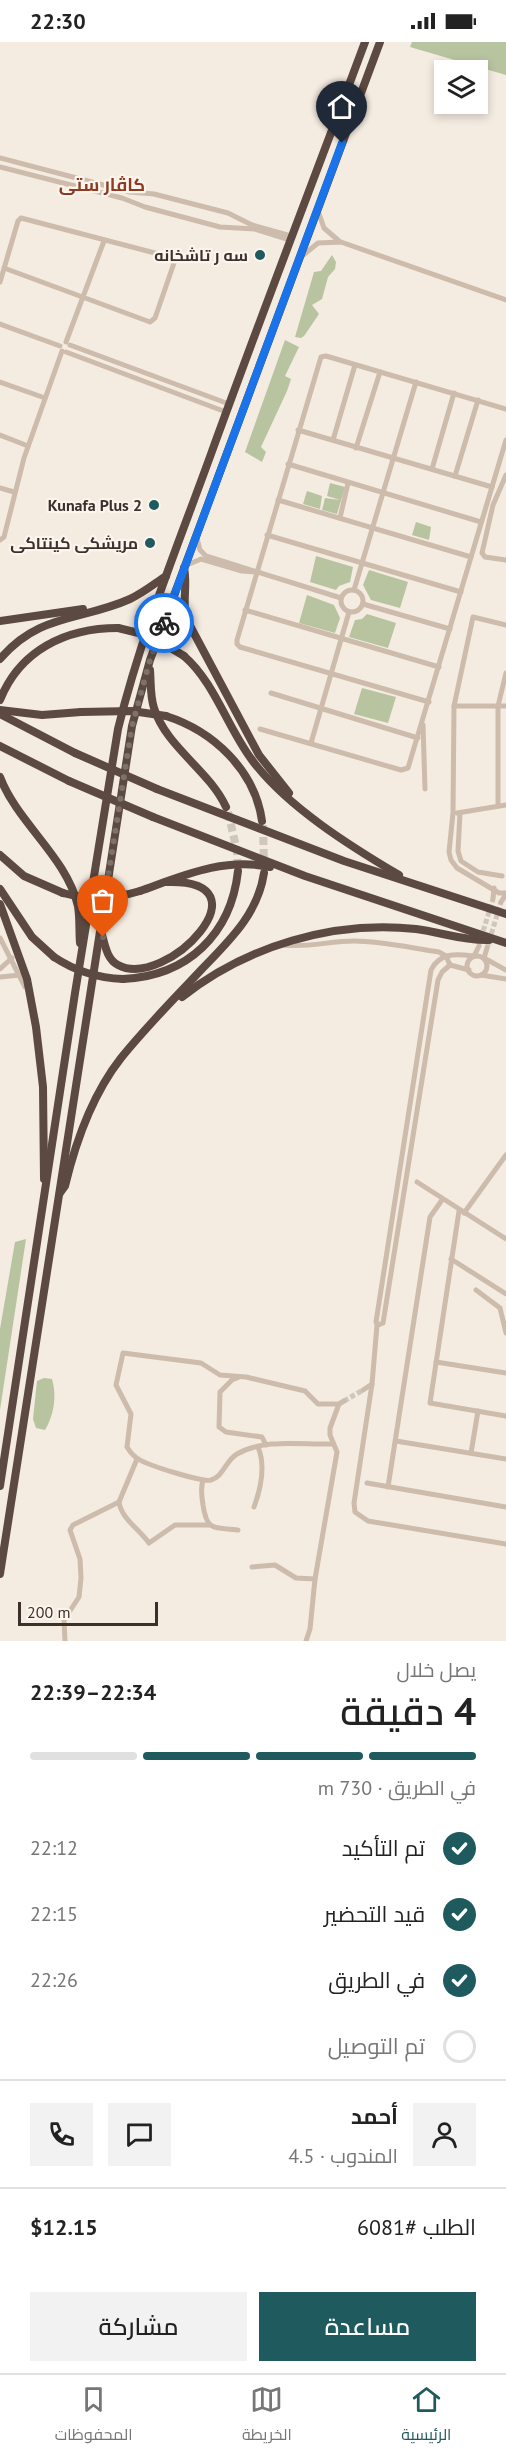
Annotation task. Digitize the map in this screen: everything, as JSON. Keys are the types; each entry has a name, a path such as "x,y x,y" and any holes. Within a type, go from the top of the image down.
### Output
{"highway":[{"path":"0,1486 3,1443 15,1388 118,729 137,658 166,576 365,42"},
{"path":"0,1574 132,726 150,660 380,42"},
{"path":"185,567 187,579 184,606 188,622 259,755 301,807"},
{"path":"0,659 23,637 46,624 116,604 138,595 166,576"},
{"path":"0,621 116,604"},
{"path":"0,700 21,666 50,642 82,631 118,628 151,636 184,656 200,674 259,769 282,793 362,853 415,884"},
{"path":"150,660 151,695 158,718 214,788 226,807"},
{"path":"0,712 42,715 132,711 166,716 200,730 229,755 250,784 259,805 262,821"},
{"path":"0,712 75,753 157,789 344,861 506,914"},
{"path":"0,746 69,781 153,817 305,876 506,943"},
{"path":"0,777 10,800 69,883 77,905 82,953"},
{"path":"0,855 24,876 78,897 101,898 140,891 210,867 234,864 260,865 305,876"},
{"path":"0,889 32,937 54,957 87,974 105,979 123,979 160,973 183,962 204,946 221,926 229,912 235,894 238,871"},
{"path":"58,1195 65,1186 83,1125 99,1092 120,1060 156,1018 241,927 256,901 264,873"},
{"path":"100,928 111,959 125,967 141,968 177,954 206,927 212,912 212,903 206,891 191,882 166,882"},
{"path":"0,904 18,951 31,1000 40,1055 44,1120 43,1175 47,1185"},
{"path":"156,1018 215,974 235,963 280,945 327,933 378,928 415,929 476,940 495,940"}],"street":[{"path":"251,227 220,228 134,202 1,167 2,159 228,213 251,227 291,238"},
{"path":"134,202 136,192"},
{"path":"318,210 324,228 340,242"},
{"path":"0,282 17,222 21,218 173,259 174,265 155,318 150,322 4,268"},
{"path":"238,229 240,219"},
{"path":"0,540 4,535 28,446 104,241"},
{"path":"301,257 318,243 340,242 506,300"},
{"path":"0,324 148,383 227,408"},
{"path":"68,343 227,408"},
{"path":"63,349 68,343"},
{"path":"429,702 239,646 236,641 321,357 326,356 355,364 506,409"},
{"path":"333,440 355,364"},
{"path":"136,378 139,371"},
{"path":"356,447 380,372"},
{"path":"148,383 151,375"},
{"path":"0,382 45,398"},
{"path":"354,590 364,563 416,382"},
{"path":"432,469 454,393"},
{"path":"456,476 478,400"},
{"path":"298,430 492,486"},
{"path":"0,435 28,446"},
{"path":"260,729 403,771 408,768 506,440"},
{"path":"288,464 482,522"},
{"path":"506,476 493,505 482,555 506,560"},
{"path":"339,518 348,483"},
{"path":"0,488 14,492"},
{"path":"278,500 471,557"},
{"path":"197,534 203,555 341,598"},
{"path":"267,535 461,592"},
{"path":"185,567 201,559 242,572 256,572"},
{"path":"348,590 354,590 361,594 363,604 359,610 349,612 342,607 341,598 348,590"},
{"path":"363,604 450,629"},
{"path":"245,610 439,667"},
{"path":"311,744 349,612"},
{"path":"501,902 506,893 459,871 452,862 449,852 453,813 454,706 473,617 506,625"},
{"path":"498,806 498,706 506,673"},
{"path":"271,693 418,738"},
{"path":"454,706 506,706"},
{"path":"424,718 425,789"},
{"path":"453,813 506,805"},
{"path":"460,813 458,851 461,861 478,872 504,876"},
{"path":"493,899 497,878 504,876"},
{"path":"0,938 31,1000"},
{"path":"280,945 304,946 367,942 439,952 446,956 450,965"},
{"path":"469,970 468,962 479,946"},
{"path":"480,975 487,969 484,958 487,948"},
{"path":"506,970 484,958 458,954 446,956 437,962 430,975 384,1269 372,1384 354,1500 355,1512 368,1521 506,1544"},
{"path":"0,969 12,958"},
{"path":"450,965 469,970 472,974 493,975 506,979"},
{"path":"377,1325 380,1326 383,1323 438,980 442,972 450,965"},
{"path":"0,977 20,975"},
{"path":"506,1155 462,1212 451,1259 430,1403 506,1416"},
{"path":"399,1174 408,1176"},
{"path":"417,1182 506,1239"},
{"path":"388,1487 430,1216 442,1200"},
{"path":"451,1259 506,1294"},
{"path":"384,1269 392,1270"},
{"path":"477,1290 500,1308 506,1333"},
{"path":"306,1641 310,1629 315,1579 337,1452 330,1428 342,1403 318,1404 305,1391 241,1377 220,1375 201,1363 123,1353 116,1385 131,1413 127,1447 137,1459 203,1480 212,1480 236,1455 258,1447 333,1444"},
{"path":"436,1362 506,1373"},
{"path":"241,1377 232,1380 220,1392 219,1427 226,1432 262,1437 266,1445"},
{"path":"363,1390 372,1384"},
{"path":"471,1453 478,1411"},
{"path":"396,1440 506,1459"},
{"path":"254,1507 261,1486 262,1460 258,1447"},
{"path":"65,1641 64,1620 79,1597 81,1578 80,1559 70,1530 73,1525 119,1502 137,1459"},
{"path":"203,1480 200,1487 204,1517 210,1525"},
{"path":"367,1483 506,1507"},
{"path":"119,1502 123,1514 149,1542 175,1525 210,1525 238,1530"},
{"path":"252,1567 275,1565 296,1578 315,1579"}],"green space":[{"path":"412,42 506,42 506,75 488,70 488,60 455,60 410,47"},
{"path":"332,255 336,262 335,269 328,277 322,299 312,305 319,314 304,336 295,337 314,272 321,271"},
{"path":"285,340 299,347 285,376 291,379 287,391 261,447 266,452 262,462 245,452"},
{"path":"330,483 345,487 337,514 322,510 325,498 340,500 327,496"},
{"path":"307,491 322,496 320,509 303,504"},
{"path":"416,522 431,527 429,540 412,535"},
{"path":"316,556 353,567 350,582 339,586 336,590 310,582"},
{"path":"369,570 408,582 400,608 371,600 363,585"},
{"path":"307,595 334,605 340,618 335,633 299,623"},
{"path":"367,614 396,623 388,648 349,637 355,620 362,619"},
{"path":"362,688 396,697 388,723 354,714"},
{"path":"26,1239 0,1410 0,1329 15,1242"},
{"path":"44,1378 52,1379 54,1392 52,1412 45,1430 36,1428 33,1419 37,1381"}],"tunnel":[{"path":"228,812 237,851 238,870"},
{"path":"263,825 264,866"},
{"path":"481,938 493,899"},
{"path":"487,948 501,902"},
{"path":"344,1401 363,1390"}],"way so far":[{"path":"103,937 100,928 132,726 150,660 164,623"}],"place":[{"name":"سه ر تاشخانه","path":"260,255"},
{"name":"Kunafa Plus 2","path":"154,505"},
{"name":"مریشکی کینتاکی","path":"150,543"}],"district":[{"name":"کاڤار ستی","path":"102,185"}],"route":[{"path":"164,623 342,143"}]}
